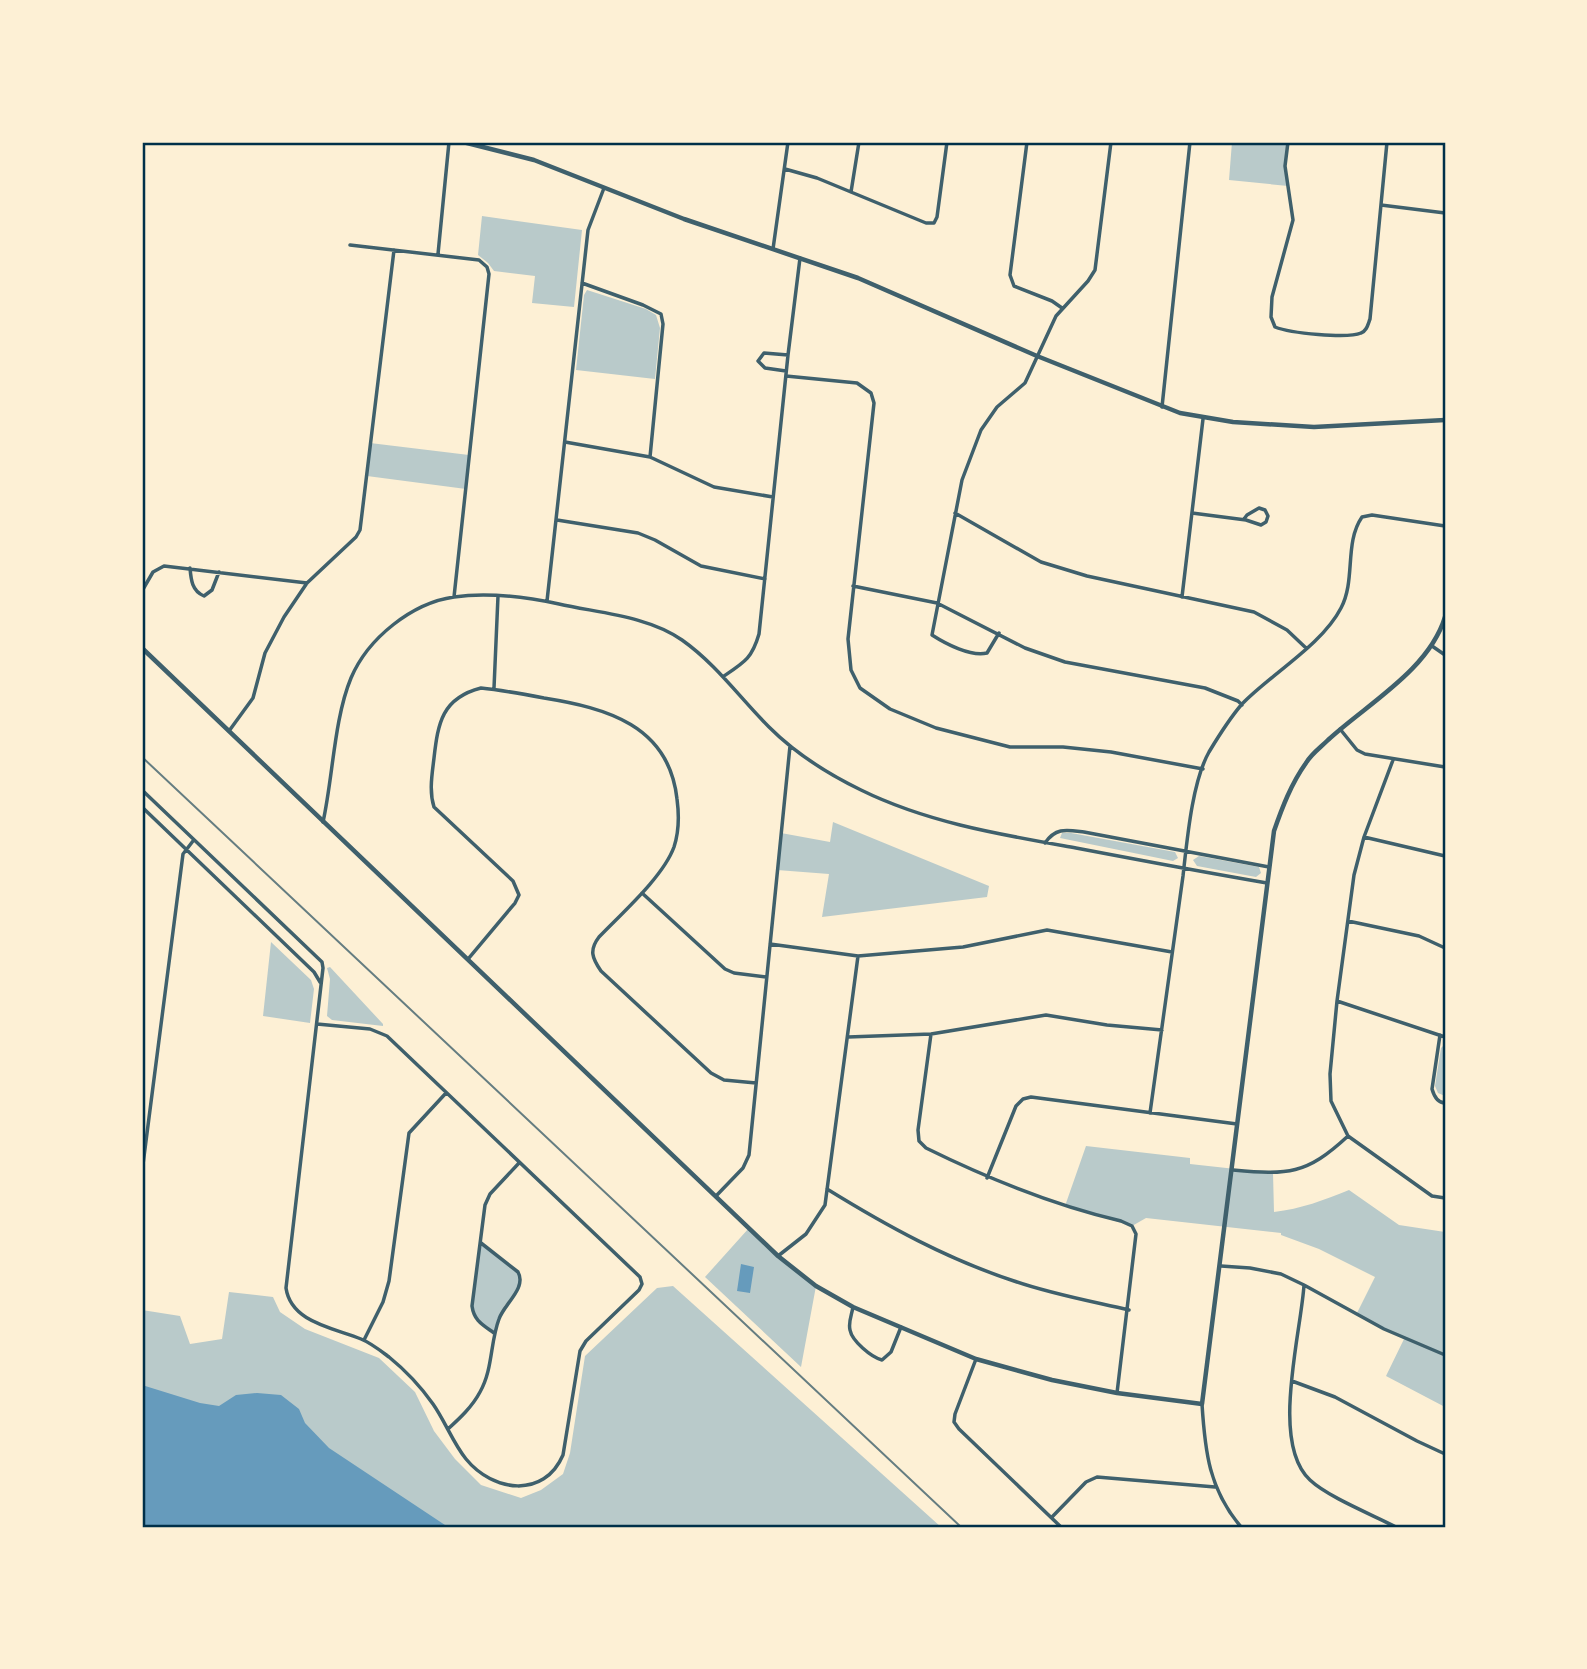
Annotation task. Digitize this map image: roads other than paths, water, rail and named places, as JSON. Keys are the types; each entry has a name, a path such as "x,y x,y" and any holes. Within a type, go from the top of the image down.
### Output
{"street":[{"path":"438,254 449,142"},
{"path":"463,142 534,160 604,188 858,278 1037,356 1162,407 1203,419 1323,427 1445,420"},
{"path":"773,249 788,142"},
{"path":"851,192 859,142"},
{"path":"785,169 817,178 926,223 934,223 947,142"},
{"path":"1027,142 1010,275 1014,286 1052,301 1062,308"},
{"path":"999,633 987,653 981,655 946,643 932,635 962,480 981,430 997,407 1022,386 1054,320 1088,281 1096,266 1111,142"},
{"path":"1162,407 1190,142"},
{"path":"1288,142 1285,166 1293,220 1274,286 1271,317 1275,327 1286,331 1334,335 1361,333 1367,329 1370,319 1387,142"},
{"path":"547,602 589,226 604,188"},
{"path":"1381,205 1445,213"},
{"path":"350,245 479,260 487,267 489,274 454,597"},
{"path":"229,732 249,705 265,653 284,617 307,583 356,537 360,530 394,250"},
{"path":"724,676 748,660 755,649 759,634 800,258"},
{"path":"582,283 661,314 663,324 650,457"},
{"path":"788,355 764,353 758,361 765,368 786,373 858,383 871,393 874,403 848,639 851,670 860,688 890,709 936,729 1010,747 1063,747 1111,752 1203,769"},
{"path":"1182,597 1203,419"},
{"path":"565,442 650,457 714,487 773,497"},
{"path":"1192,513 1244,519 1261,525 1267,520 1268,514 1264,509 1257,508 1244,519"},
{"path":"955,513 1041,562 1087,576 1254,612 1287,630 1306,648"},
{"path":"1150,1113 1186,850 1198,783 1208,754 1242,705 1306,648 1330,624 1341,608 1347,590 1354,534 1362,517 1371,515 1445,526"},
{"path":"556,520 638,533 701,566 765,579"},
{"path":"142,591 159,567 190,568 307,583"},
{"path":"190,568 193,587 204,596 212,590 219,572"},
{"path":"853,586 937,603 1025,648 1065,662 1205,688 1242,705"},
{"path":"494,689 498,596"},
{"path":"323,822 340,722 351,677 365,655 383,634 405,617 435,602 454,597 498,596 547,602 651,624 682,639 724,676 769,726 797,752 860,789 887,801 995,834 1267,883"},
{"path":"1241,1527 1215,1487 1205,1451 1202,1405 1274,831 1285,800 1306,761 1416,665 1432,646 1445,617"},
{"path":"1432,646 1445,656"},
{"path":"142,648 779,1256 816,1286 853,1307 976,1359 1052,1380 1117,1393 1202,1405"},
{"path":"468,959 515,904 519,895 513,881 435,807 431,796 431,781 437,727 444,712 465,692 481,688 579,703 603,710 645,734 658,750 673,776 678,827 674,848 654,880 599,937 593,945 592,957 601,971 711,1073 724,1080 756,1083"},
{"path":"1340,729 1357,750 1365,754 1445,767"},
{"path":"716,1196 743,1168 749,1155 790,746"},
{"path":"1393,760 1364,837 1354,876 1337,1001 1330,1074 1331,1101 1348,1136 1432,1196 1445,1198"},
{"path":"142,790 321,962 317,1024 287,1297 295,1309 318,1324 364,1340 388,1357 411,1378 432,1403 467,1460 482,1474 493,1479 531,1486 550,1475 563,1455 580,1351 586,1341 639,1290 642,1284 640,1277 381,1032 317,1024"},
{"path":"142,807 314,972 321,984"},
{"path":"1045,843 1051,834 1059,830 1084,832 1269,867"},
{"path":"1364,837 1445,856"},
{"path":"142,1172 171,941 186,850 193,841"},
{"path":"642,893 725,969 734,973 766,977"},
{"path":"1348,921 1419,936 1445,948"},
{"path":"770,944 858,956 963,947 1047,930 1172,952"},
{"path":"779,1256 806,1234 825,1205 858,956"},
{"path":"1337,1001 1445,1037"},
{"path":"847,1037 931,1034 1046,1015 1162,1030"},
{"path":"931,1034 918,1130 919,1141 926,1148 987,1178 1041,1199 1132,1226 1136,1234 1117,1393"},
{"path":"1440,1035 1432,1089 1434,1097 1445,1103"},
{"path":"364,1340 383,1302 389,1281 409,1133 446,1093"},
{"path":"987,1178 1016,1106 1023,1099 1031,1097 1237,1124"},
{"path":"1233,1170 1282,1173 1305,1168 1327,1155 1348,1136"},
{"path":"495,1334 478,1322 473,1315 472,1306 485,1205 490,1194 519,1163"},
{"path":"827,1189 897,1232 969,1264 1014,1281 1129,1310"},
{"path":"448,1429 473,1403 481,1390 505,1306 521,1286 522,1278 518,1272 481,1244"},
{"path":"1221,1266 1281,1274 1384,1329 1445,1355"},
{"path":"1304,1285 1289,1420 1293,1446 1310,1480 1396,1527"},
{"path":"853,1307 850,1333 873,1358 882,1360 891,1352 901,1327"},
{"path":"976,1359 954,1422 958,1429 1061,1527"},
{"path":"1292,1381 1335,1397 1445,1454"},
{"path":"1051,1518 1086,1482 1097,1477 1215,1487"}],"water":[{"path":"741,1264 754,1267 750,1293 737,1291"},
{"path":"142,1385 200,1403 219,1406 236,1395 281,1395 299,1409 305,1423 329,1448 448,1527 142,1527"}],"tram line":[{"path":"142,757 961,1527"}]}
